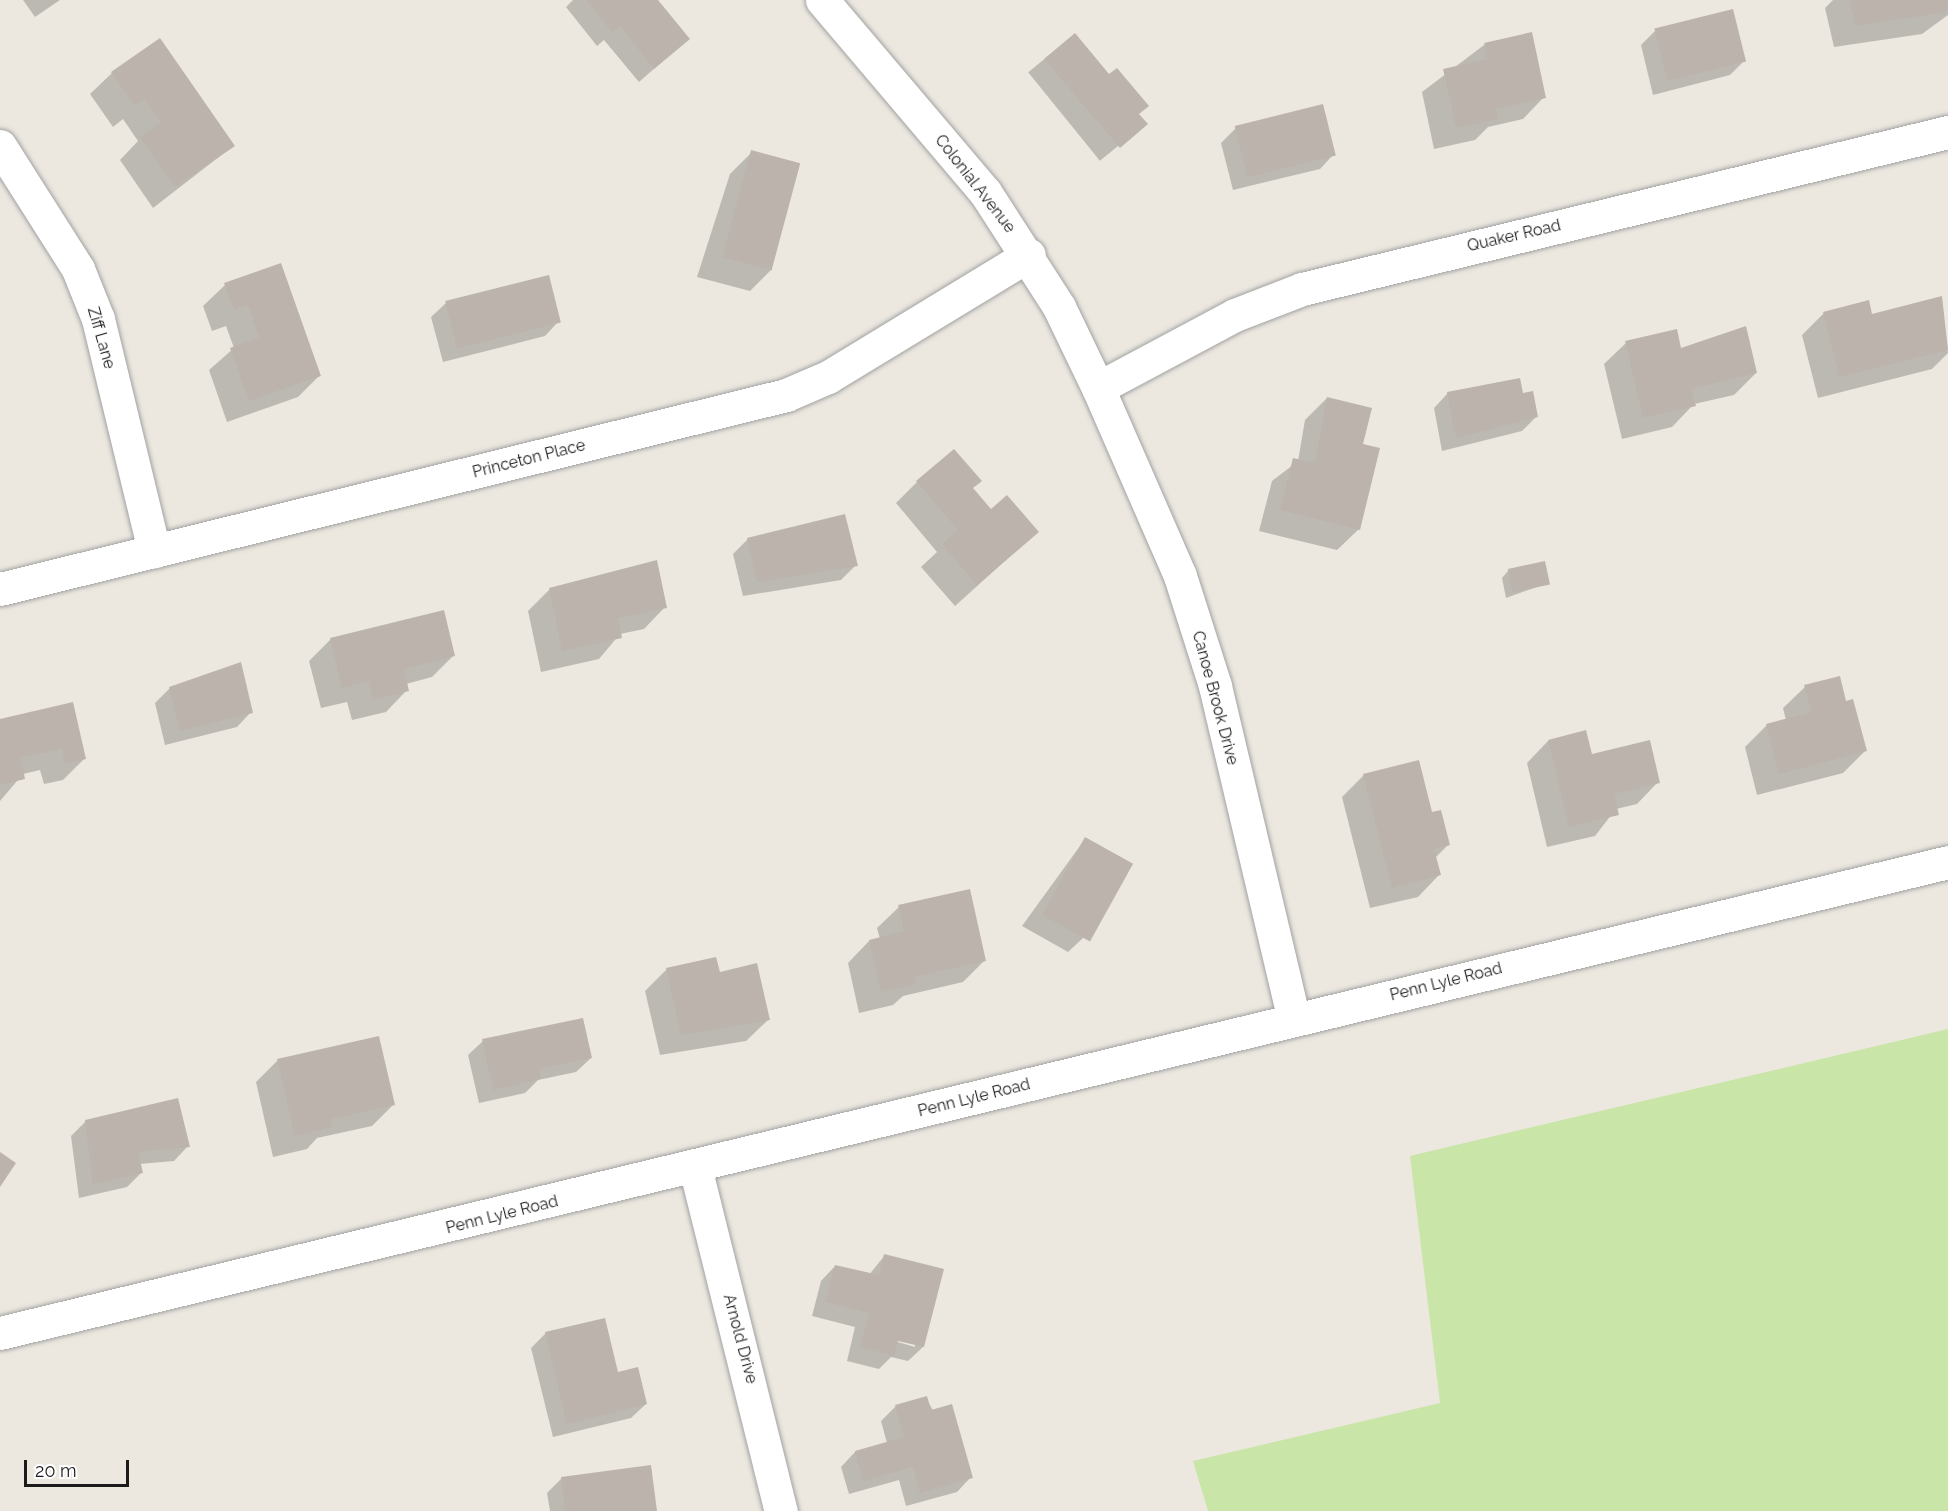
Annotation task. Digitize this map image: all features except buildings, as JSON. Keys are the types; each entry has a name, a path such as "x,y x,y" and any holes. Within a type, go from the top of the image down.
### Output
{"street":[{"name":"Colonial Avenue","path":"822,0 985,192 1029,255 1098,388"},
{"name":"Quaker Road","path":"1098,388 1235,315 1302,289 1948,132"},
{"name":"Ziff Lane","path":"0,146 78,269 98,319 154,551"},
{"name":"Princeton Place","path":"0,589 786,395 828,377 1029,255"},
{"name":"Canoe Brook Drive","path":"1098,388 1180,576 1215,686 1294,1020"},
{"name":"Penn Lyle Road","path":"0,1333 695,1167 1948,862"},
{"name":"Arnold Drive","path":"695,1167 781,1511"}],"green space":[{"path":"1948,1029 1948,1511 1208,1511 1193,1461 1440,1403 1410,1156"}]}
